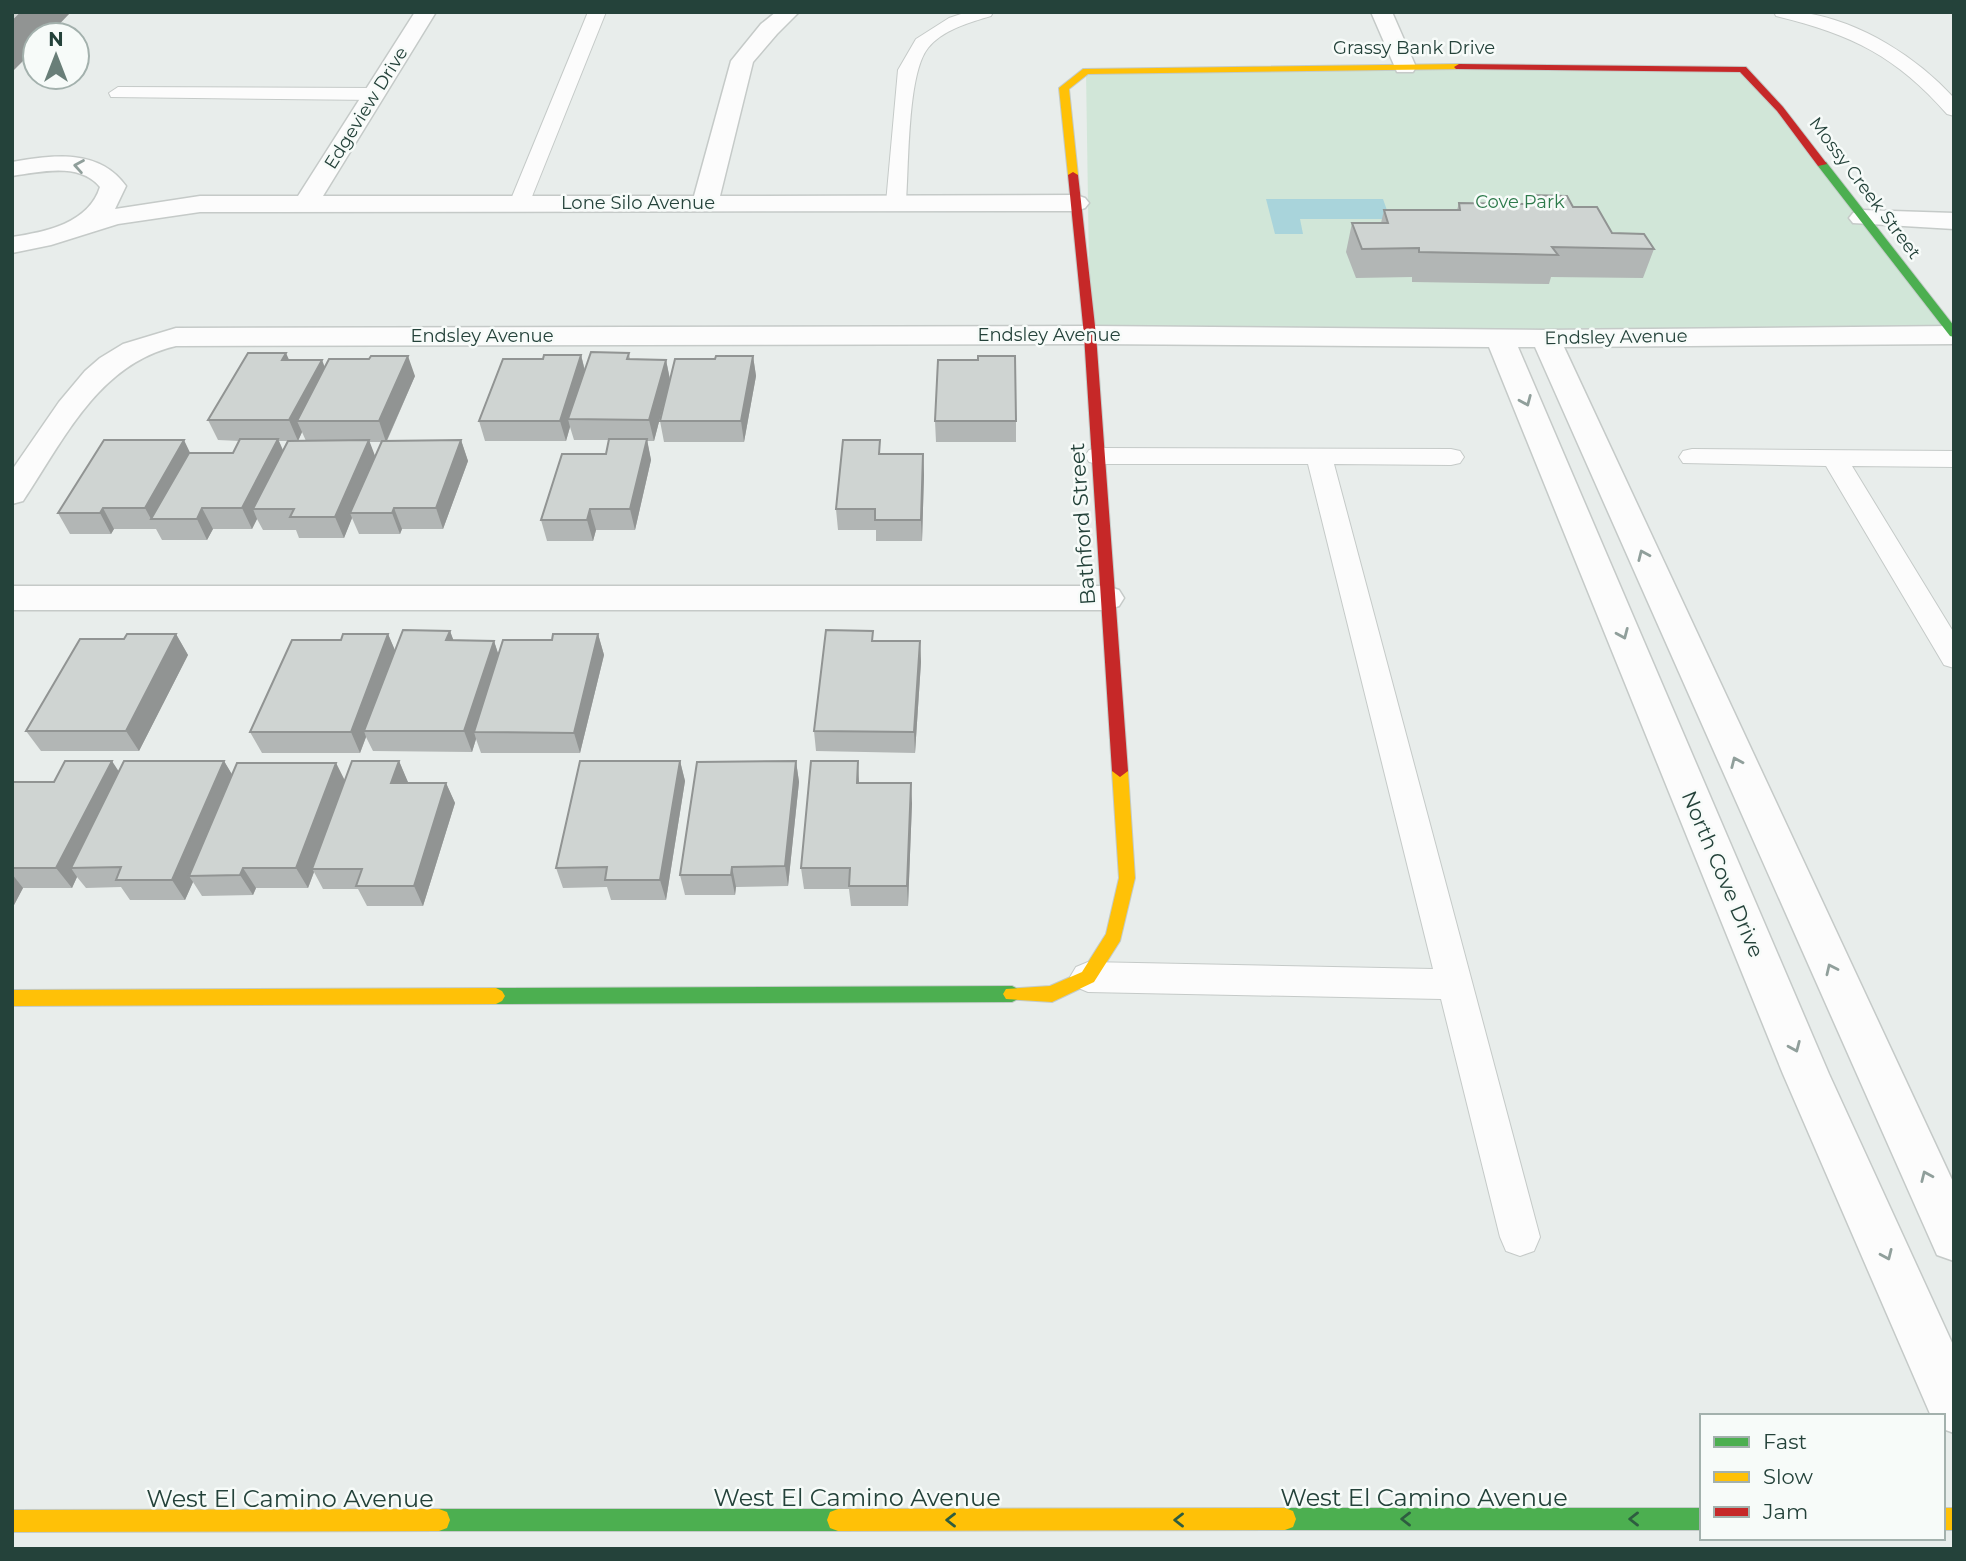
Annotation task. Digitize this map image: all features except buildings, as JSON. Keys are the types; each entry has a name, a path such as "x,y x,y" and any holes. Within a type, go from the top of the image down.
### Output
{"street":[{"name":"Edgeview Drive","path":"306,204 426,12"},
{"path":"705,203 742,61 769,29 789,12"},
{"path":"1381,12 1405,67"},
{"name":"Grassy Bank Drive","path":"1086,71 1405,67 1743,69"},
{"name":"Mossy Creek Street","path":"1743,69 1780,109 1954,334"},
{"name":"Bathford Street","path":"1086,71 1063,88 1090,335 1127,878 1114,936 1088,977"},
{"path":"12,169 40,165 79,166 106,175 113,186 111,198 100,212 80,225 53,236 12,245"},
{"name":"Lone Silo Avenue","path":"113,186 200,204"},
{"name":"Lone Silo Avenue","path":"80,225 118,215 200,204 1076,203"},
{"path":"1862,218 1954,221"},
{"name":"Endsley Avenue","path":"12,494 78,398 111,363 146,344 176,337 1090,335 1546,339 1954,334"},
{"name":"North Cove Drive","path":"1500,338 1806,1074 1954,1407"},
{"path":"1546,339 1954,1238"},
{"path":"12,598 1107,598"},
{"path":"12,998 1052,994 1088,977"},
{"name":"West El Camino Avenue","path":"12,1521 1700,1519"}],"lane":[{"path":"519,204 597,12"},
{"path":"895,203 907,70 922,43 955,22 985,12"},
{"path":"1782,12 1807,18 1871,42 1917,72 1954,110"},
{"path":"118,93 375,94"},
{"path":"1098,456 1451,457"},
{"path":"1319,457 1520,1237"},
{"path":"1692,457 1954,459"},
{"path":"1834,458 1954,658"},
{"path":"1088,977 1455,984"}],"green space":[{"name":"Cove Park","path":"1743,69 1954,334 1090,335 1086,71"}],"water":[{"path":"1266,199 1383,199 1390,219 1300,219 1303,234 1275,234"}],"traffic: fast":[{"path":"1822,164 1954,334"},
{"path":"496,996 1012,994"},
{"path":"1285,1519 1700,1519"},
{"path":"439,1520 838,1520"}],"traffic: slow":[{"path":"1073,175 1064,88 1086,71 1459,67"},
{"path":"1012,994 1052,994 1088,977 1114,936 1127,878 1120,771"},
{"path":"12,998 496,996"},
{"path":"838,1520 1285,1519"},
{"path":"1945,1519 1954,1519"},
{"path":"12,1521 439,1520"}],"traffic: jam":[{"path":"1459,67 1743,69 1780,109 1822,164"},
{"path":"1073,175 1090,335 1120,771"}]}
